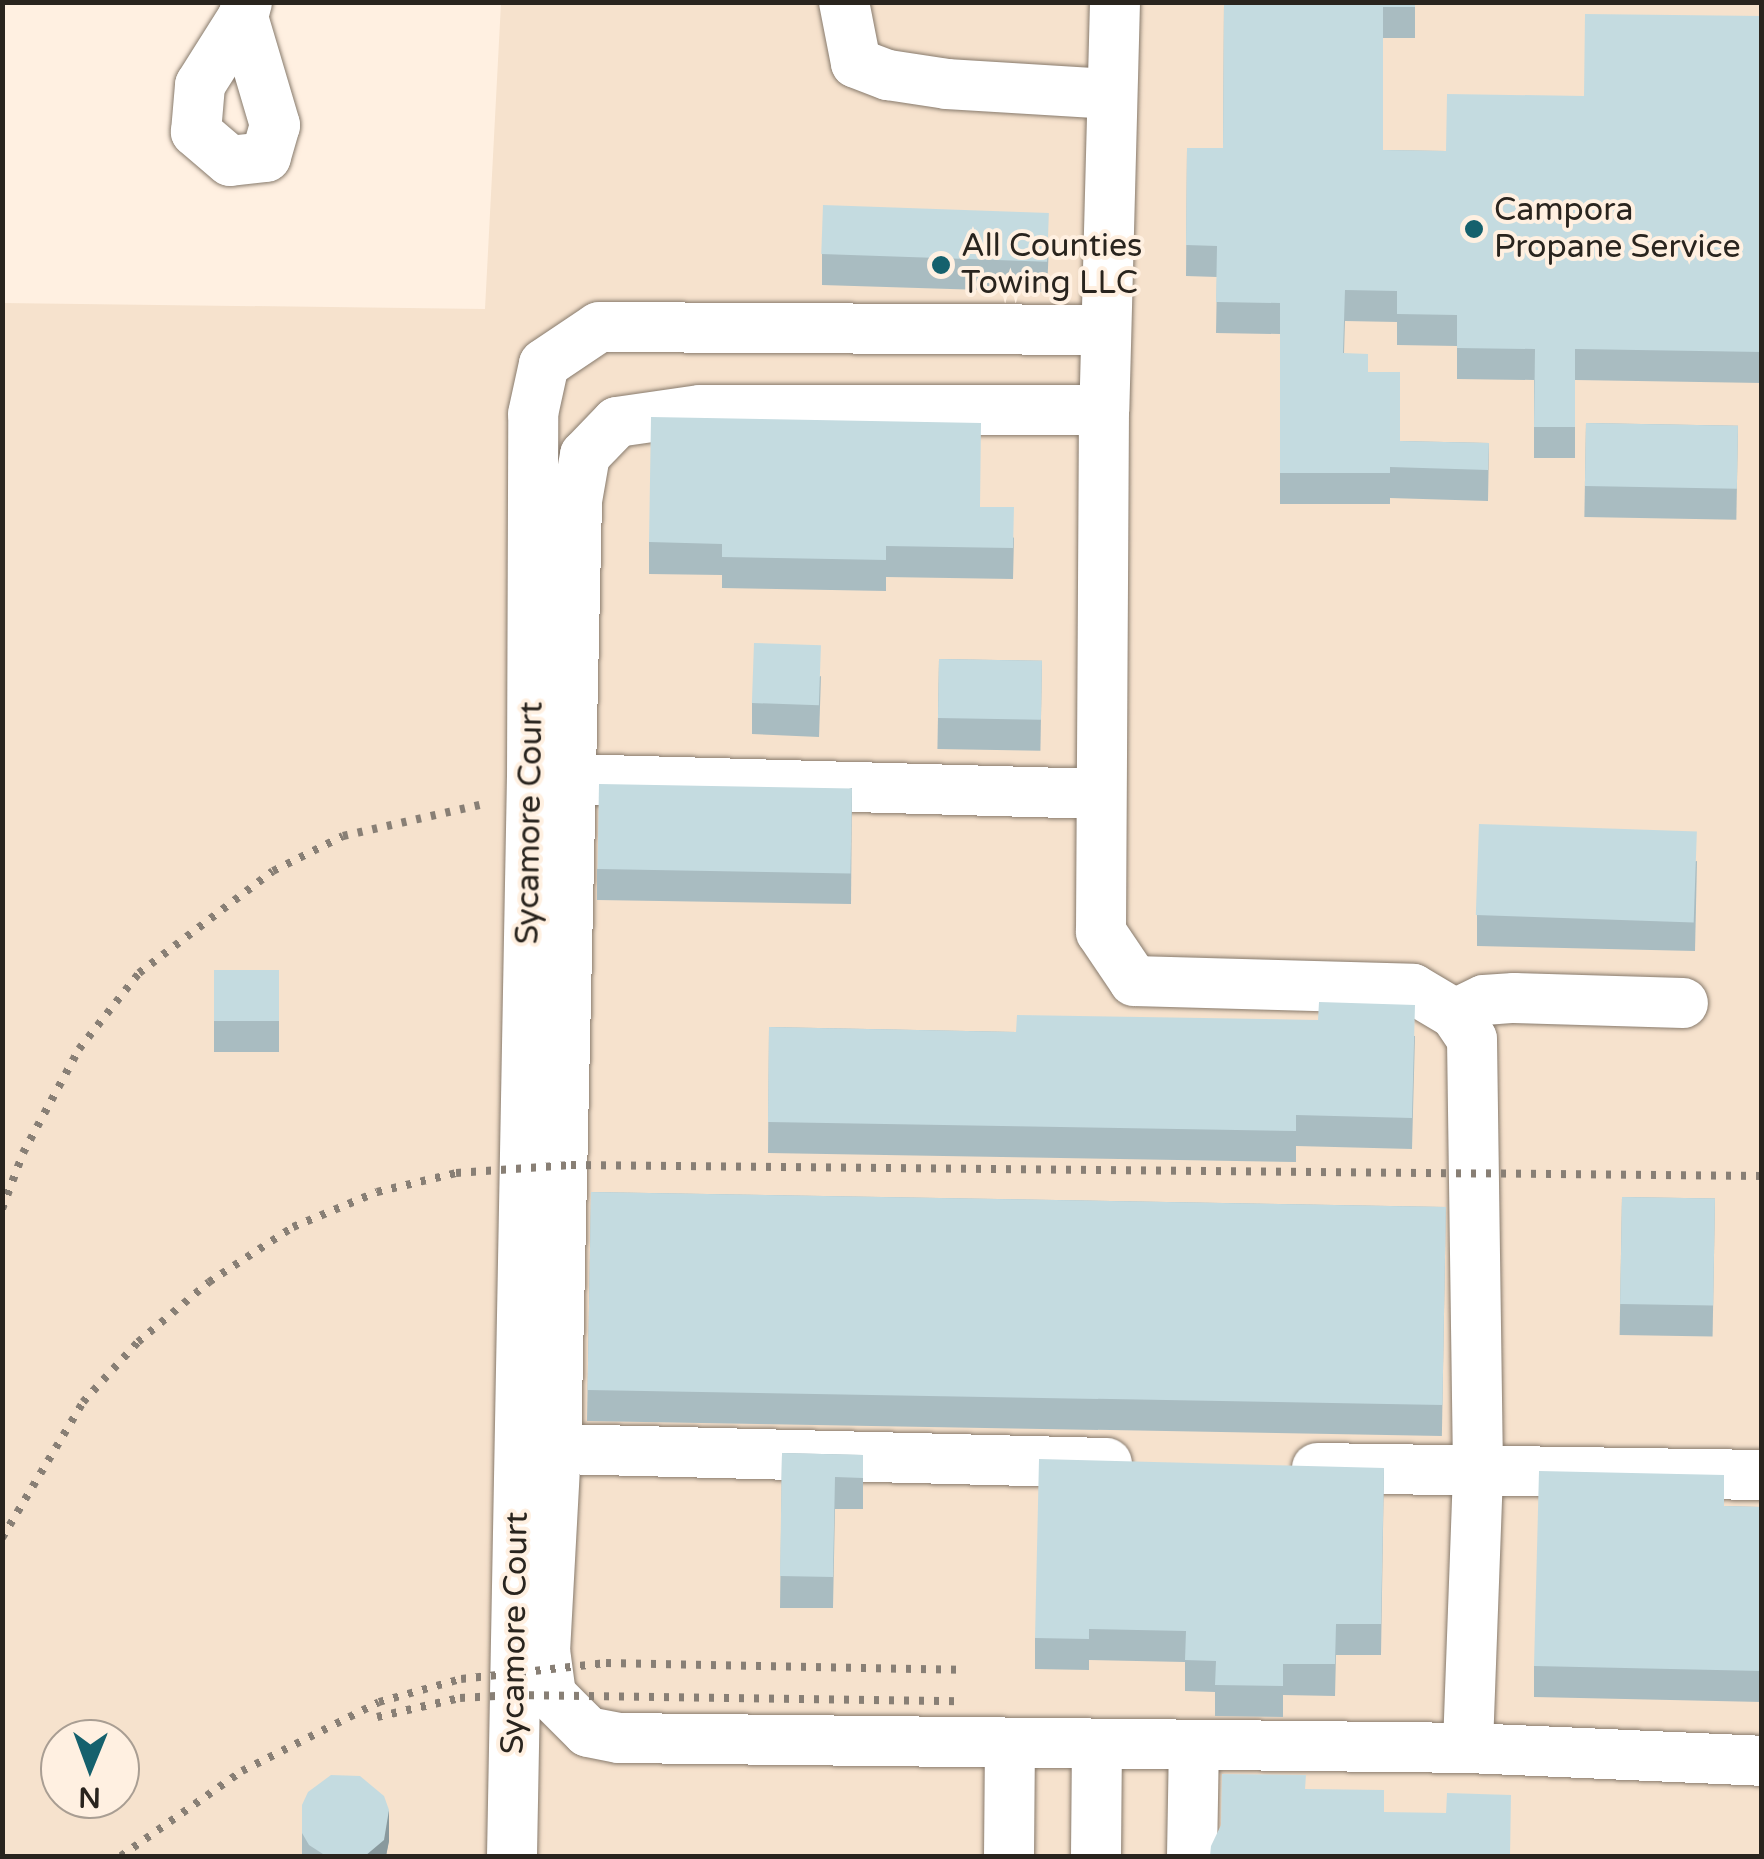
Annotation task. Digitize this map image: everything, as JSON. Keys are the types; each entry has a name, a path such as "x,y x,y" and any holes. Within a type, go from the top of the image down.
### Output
{"lane":[{"path":"844,2 856,63 888,75 947,84 1112,94"},
{"path":"1115,2 1104,410 1101,932 1134,981 1413,990 1455,1014 1472,1039 1478,1472 1468,1748"},
{"name":"Sycamore Court","path":"512,1856 537,1448 551,778 533,414 544,364 598,328 1106,330"},
{"path":"1100,794 551,778 584,456 617,422 700,410 1104,410"},
{"path":"1455,1014 1484,1000 1514,998 1683,1003"},
{"path":"1145,1464 537,1448 546,1667 551,1695 588,1732 619,1738 1468,1748 1762,1761"},
{"path":"1262,1467 1762,1475"},
{"path":"1009,1856 1010,1743"},
{"path":"1096,1856 1098,1744"},
{"path":"1192,1856 1194,1745"}],"shaded area":[{"path":"501,3 1761,3 1761,1856 3,1856 3,303 485,309"}],"building":[{"name":"Campora Propane Service","path":"1224,2 1415,2 1415,7 1383,7 1383,150 1446,151 1447,94 1584,96 1585,14 1762,16 1762,352 1575,349 1575,427 1534,427 1535,349 1457,348 1457,315 1397,314 1397,291 1345,290 1343,353 1368,354 1368,372 1400,372 1400,441 1489,443 1488,470 1390,467 1390,473 1280,473 1280,303 1216,302 1217,246 1186,245 1187,148 1223,148"},
{"path":"823,205 1049,213 1047,262 821,254"},
{"path":"651,417 981,423 980,507 1014,507 1013,548 886,546 886,560 722,557 722,544 649,542"},
{"path":"1586,423 1738,426 1737,489 1585,486"},
{"path":"754,643 821,645 819,705 752,703"},
{"path":"939,659 1042,661 1041,720 938,718"},
{"path":"599,784 852,788 850,873 598,869"},
{"path":"1479,824 1697,832 1694,923 1476,915"},
{"path":"214,970 279,970 279,1021 214,1021"},
{"path":"1319,1002 1415,1005 1412,1118 1296,1115 1296,1131 768,1122 769,1027 1016,1032 1017,1015 1318,1020"},
{"path":"591,1192 1446,1207 1442,1405 588,1390"},
{"path":"1622,1197 1715,1199 1713,1306 1620,1304"},
{"path":"782,1453 863,1455 863,1478 835,1477 833,1577 780,1576"},
{"path":"1039,1459 1384,1468 1381,1624 1336,1624 1335,1664 1283,1664 1283,1686 1215,1685 1216,1661 1185,1660 1186,1631 1089,1629 1089,1639 1035,1638"},
{"path":"1539,1471 1724,1475 1724,1506 1762,1507 1762,1671 1534,1666"},
{"path":"1222,1774 1306,1775 1305,1789 1384,1790 1384,1812 1446,1813 1447,1793 1511,1795 1510,1856 1210,1856 1221,1825"},
{"path":"331,1775 360,1776 384,1796 389,1810 384,1840 365,1856 326,1856 309,1845 302,1833 302,1805 308,1792"}],"railway":[{"path":"2,1209 23,1153 79,1049 139,973 273,871 343,836 488,803"},
{"path":"2,1538 83,1402 138,1342 209,1282 293,1227 377,1192 456,1173 571,1165 1762,1176"},
{"path":"121,1856 242,1771 379,1702 461,1679 606,1663 962,1670"},
{"path":"377,1717 460,1698 514,1695 960,1701"}],"place":[{"name":"Campora Propane Service","path":"1474,229"},
{"name":"All Counties Towing LLC","path":"941,265"}]}
